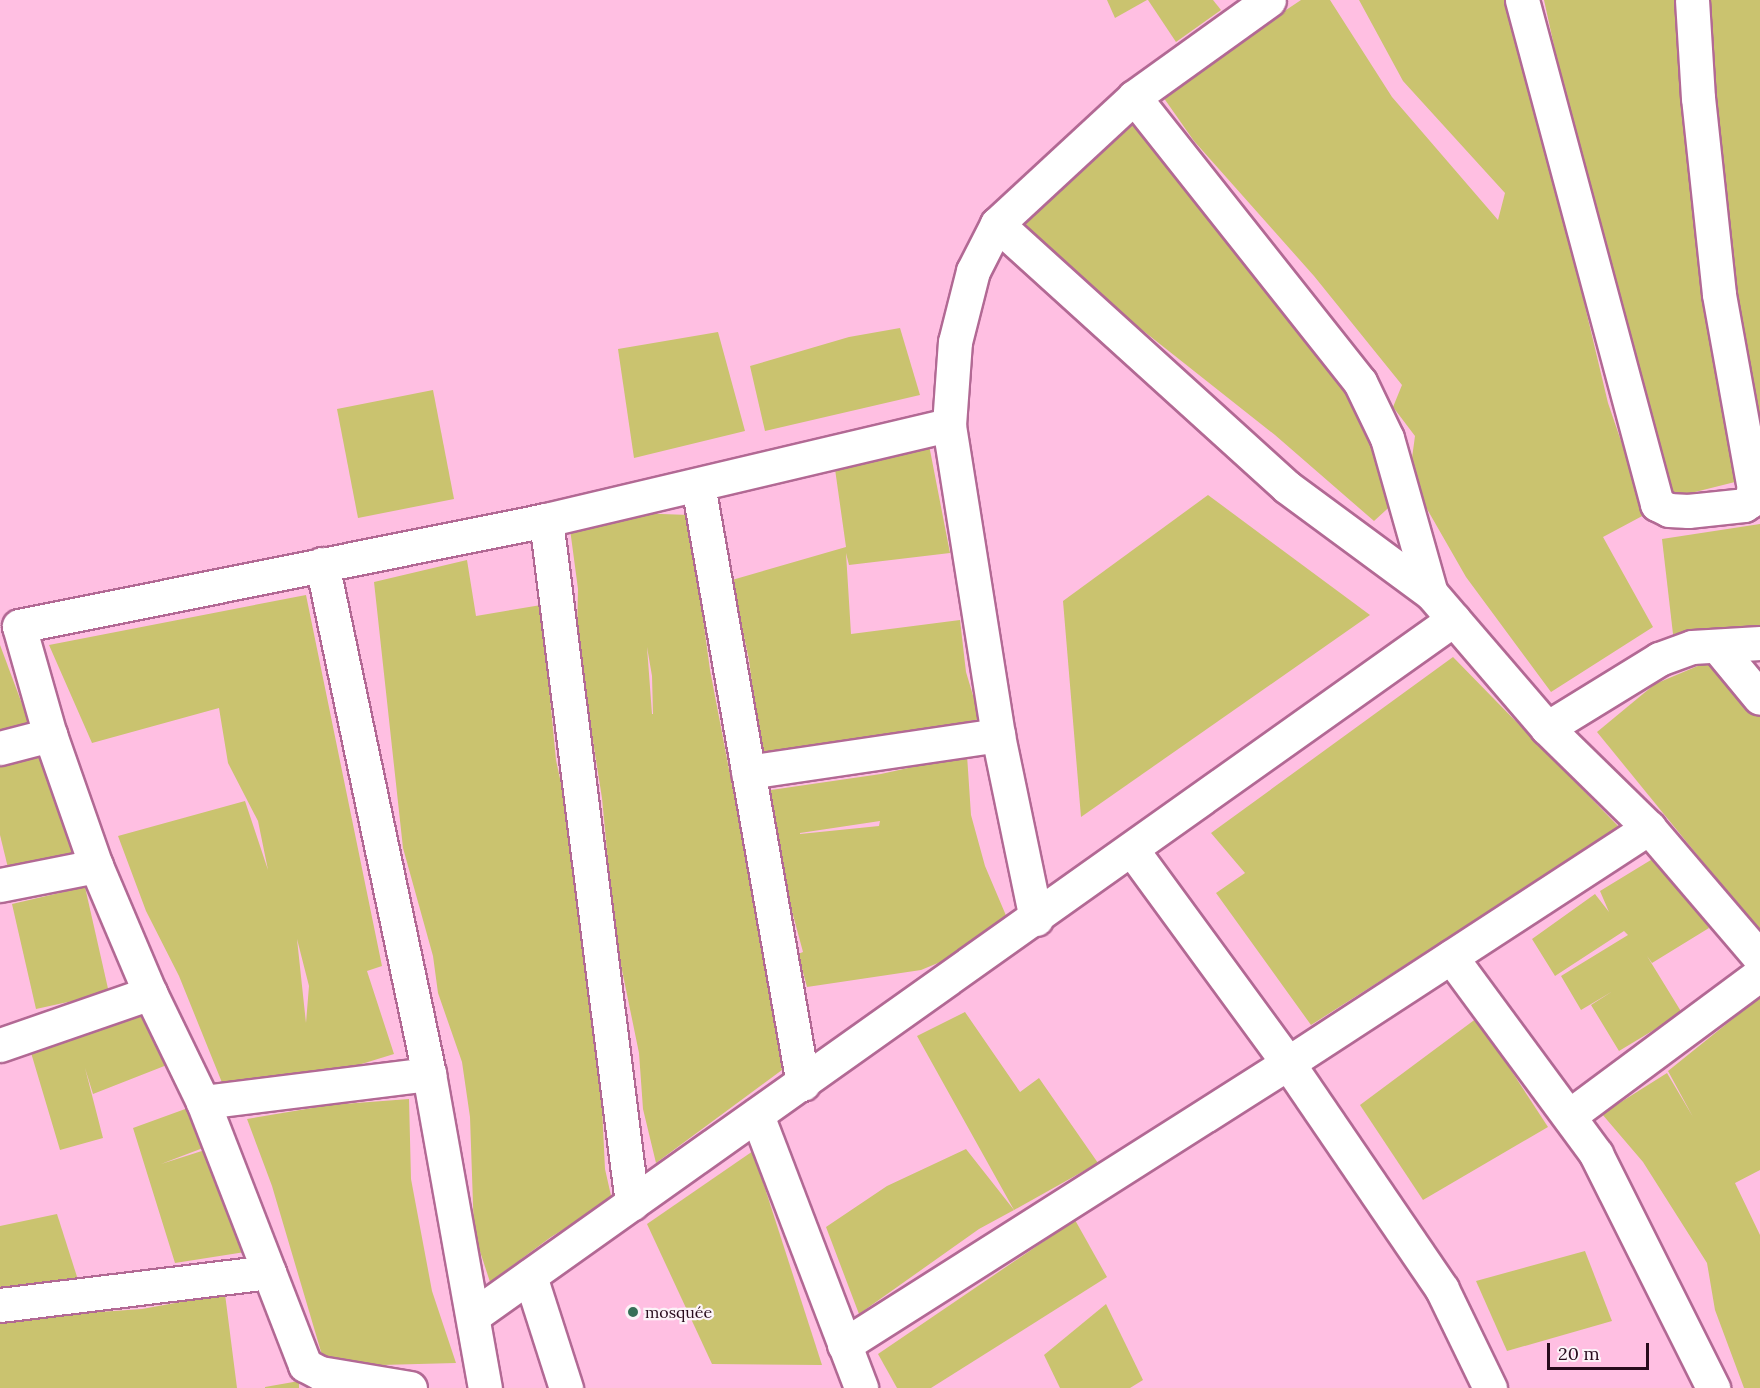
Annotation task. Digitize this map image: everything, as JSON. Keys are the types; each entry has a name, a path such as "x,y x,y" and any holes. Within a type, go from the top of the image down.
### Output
{"street":[{"path":"1036,919 998,735 949,425 956,342 965,302 973,271 997,224 1134,97 1269,0"},
{"path":"1522,0 1657,504 1669,510 1688,511 1744,505 1750,501 1754,489 1719,294 1698,98 1692,0"},
{"path":"1134,97 1360,382 1387,438 1431,593"},
{"path":"997,224 1287,487 1431,593 1547,728 1649,828 1760,958"},
{"path":"397,1387 320,1373 305,1365 203,1102 150,993 96,866 9,628 546,520 949,425"},
{"path":"698,485 803,1084"},
{"path":"546,520 632,1203"},
{"path":"322,564 429,1074 485,1388"},
{"path":"473,1316 1036,919 1454,620"},
{"path":"1547,728 1659,659 1692,647 1760,643"},
{"path":"1717,646 1760,698"},
{"path":"0,747 50,735"},
{"path":"748,772 998,735"},
{"path":"844,1345 1288,1063 1649,828"},
{"path":"1132,850 1288,1063 1442,1289 1490,1388"},
{"path":"0,885 96,866"},
{"path":"1451,957 1596,1154 1713,1388"},
{"path":"1569,1116 1760,974"},
{"path":"0,1045 150,993"},
{"path":"203,1102 429,1074"},
{"path":"757,1115 861,1388"},
{"path":"0,1305 269,1272"},
{"path":"530,1276 566,1388"}],"building":[{"path":"1107,0 1147,0 1115,18"},
{"path":"1148,0 1213,0 1221,10 1176,42"},
{"path":"1301,0 1330,0 1392,97 1498,220 1505,193 1403,81 1359,0 1506,0 1554,176 1608,403 1646,514 1603,537 1653,627 1551,692 1466,577 1419,495 1412,458 1415,436 1393,407 1402,385 1314,276 1194,141 1161,94"},
{"path":"1544,0 1679,0 1735,482 1675,497 1650,434 1635,351 1609,296"},
{"path":"1702,0 1760,0 1760,448 1717,159"},
{"path":"1136,112 1368,413 1397,500 1374,521 1275,435 1074,276 1019,217"},
{"path":"900,328 920,395 765,431 750,366 849,337"},
{"path":"718,332 745,431 634,458 618,349"},
{"path":"433,390 454,499 358,518 337,409"},
{"path":"929,445 950,553 849,565 846,553 851,634 960,620 966,672 980,719 861,742 761,755 749,660 732,580 846,547 835,469"},
{"path":"1208,495 1370,615 1081,817 1063,601"},
{"path":"634,513 689,515 710,670 775,1010 782,1070 656,1163 643,1109 639,1053 615,936 602,798 577,640 578,589 570,529","holes":["647,647 652,676 653,714"]},
{"path":"1760,524 1760,627 1673,634 1662,539"},
{"path":"467,560 476,616 541,605 556,760 572,835 602,1107 605,1169 612,1200 551,1237 490,1282 474,1233 470,1117 462,1062 438,993 433,956 403,848 374,582"},
{"path":"306,595 382,966 367,971 394,1054 329,1074 223,1085 179,976 146,911 118,836 245,801 268,870 258,821 228,763 219,708 92,743 49,645","holes":["297,939 309,986 306,1023"]},
{"path":"0,645 31,728 0,736"},
{"path":"1453,657 1620,828 1311,1025 1216,893 1245,873 1211,833"},
{"path":"1712,660 1760,710 1760,932 1597,732 1655,684"},
{"path":"43,750 74,856 9,872 0,835 0,762"},
{"path":"967,755 971,815 985,866 1013,932 921,970 807,987 798,954 803,952 772,837 771,790 881,774","holes":["880,821 879,826 800,834"]},
{"path":"1664,852 1709,928 1652,963 1647,956 1682,1013 1619,1051 1591,1005 1613,991 1581,1010 1561,976 1628,935 1624,931 1555,976 1532,939 1595,894 1609,912 1600,891"},
{"path":"85,887 109,993 36,1009 12,904"},
{"path":"1760,997 1760,1170 1735,1183 1760,1235 1760,1388 1744,1388 1715,1310 1707,1263 1643,1162 1602,1114 1667,1073 1693,1117 1668,1071"},
{"path":"147,1007 172,1063 93,1094 85,1068 103,1138 60,1150 29,1046"},
{"path":"965,1012 1020,1092 1039,1078 1098,1163 1014,1210 917,1036"},
{"path":"1477,1018 1548,1127 1423,1200 1360,1105"},
{"path":"409,1099 411,1179 432,1291 456,1363 381,1365 322,1355 272,1186 247,1119 330,1105"},
{"path":"188,1108 203,1148 161,1164 205,1150 245,1252 175,1263 133,1128"},
{"path":"966,1149 1014,1210 979,1229 859,1314 826,1227 887,1186"},
{"path":"753,1151 822,1365 712,1364 647,1224"},
{"path":"57,1214 79,1283 0,1296 0,1226"},
{"path":"1075,1220 1107,1277 931,1388 897,1388 878,1354"},
{"path":"1585,1251 1612,1321 1507,1351 1476,1281"},
{"path":"225,1294 237,1388 0,1388 0,1319 142,1309"},
{"path":"1106,1304 1143,1380 1130,1388 1060,1388 1044,1355"},
{"path":"299,1381 299,1388 265,1388 265,1387"}],"place":[{"name":"mosquée","path":"633,1312"}]}
